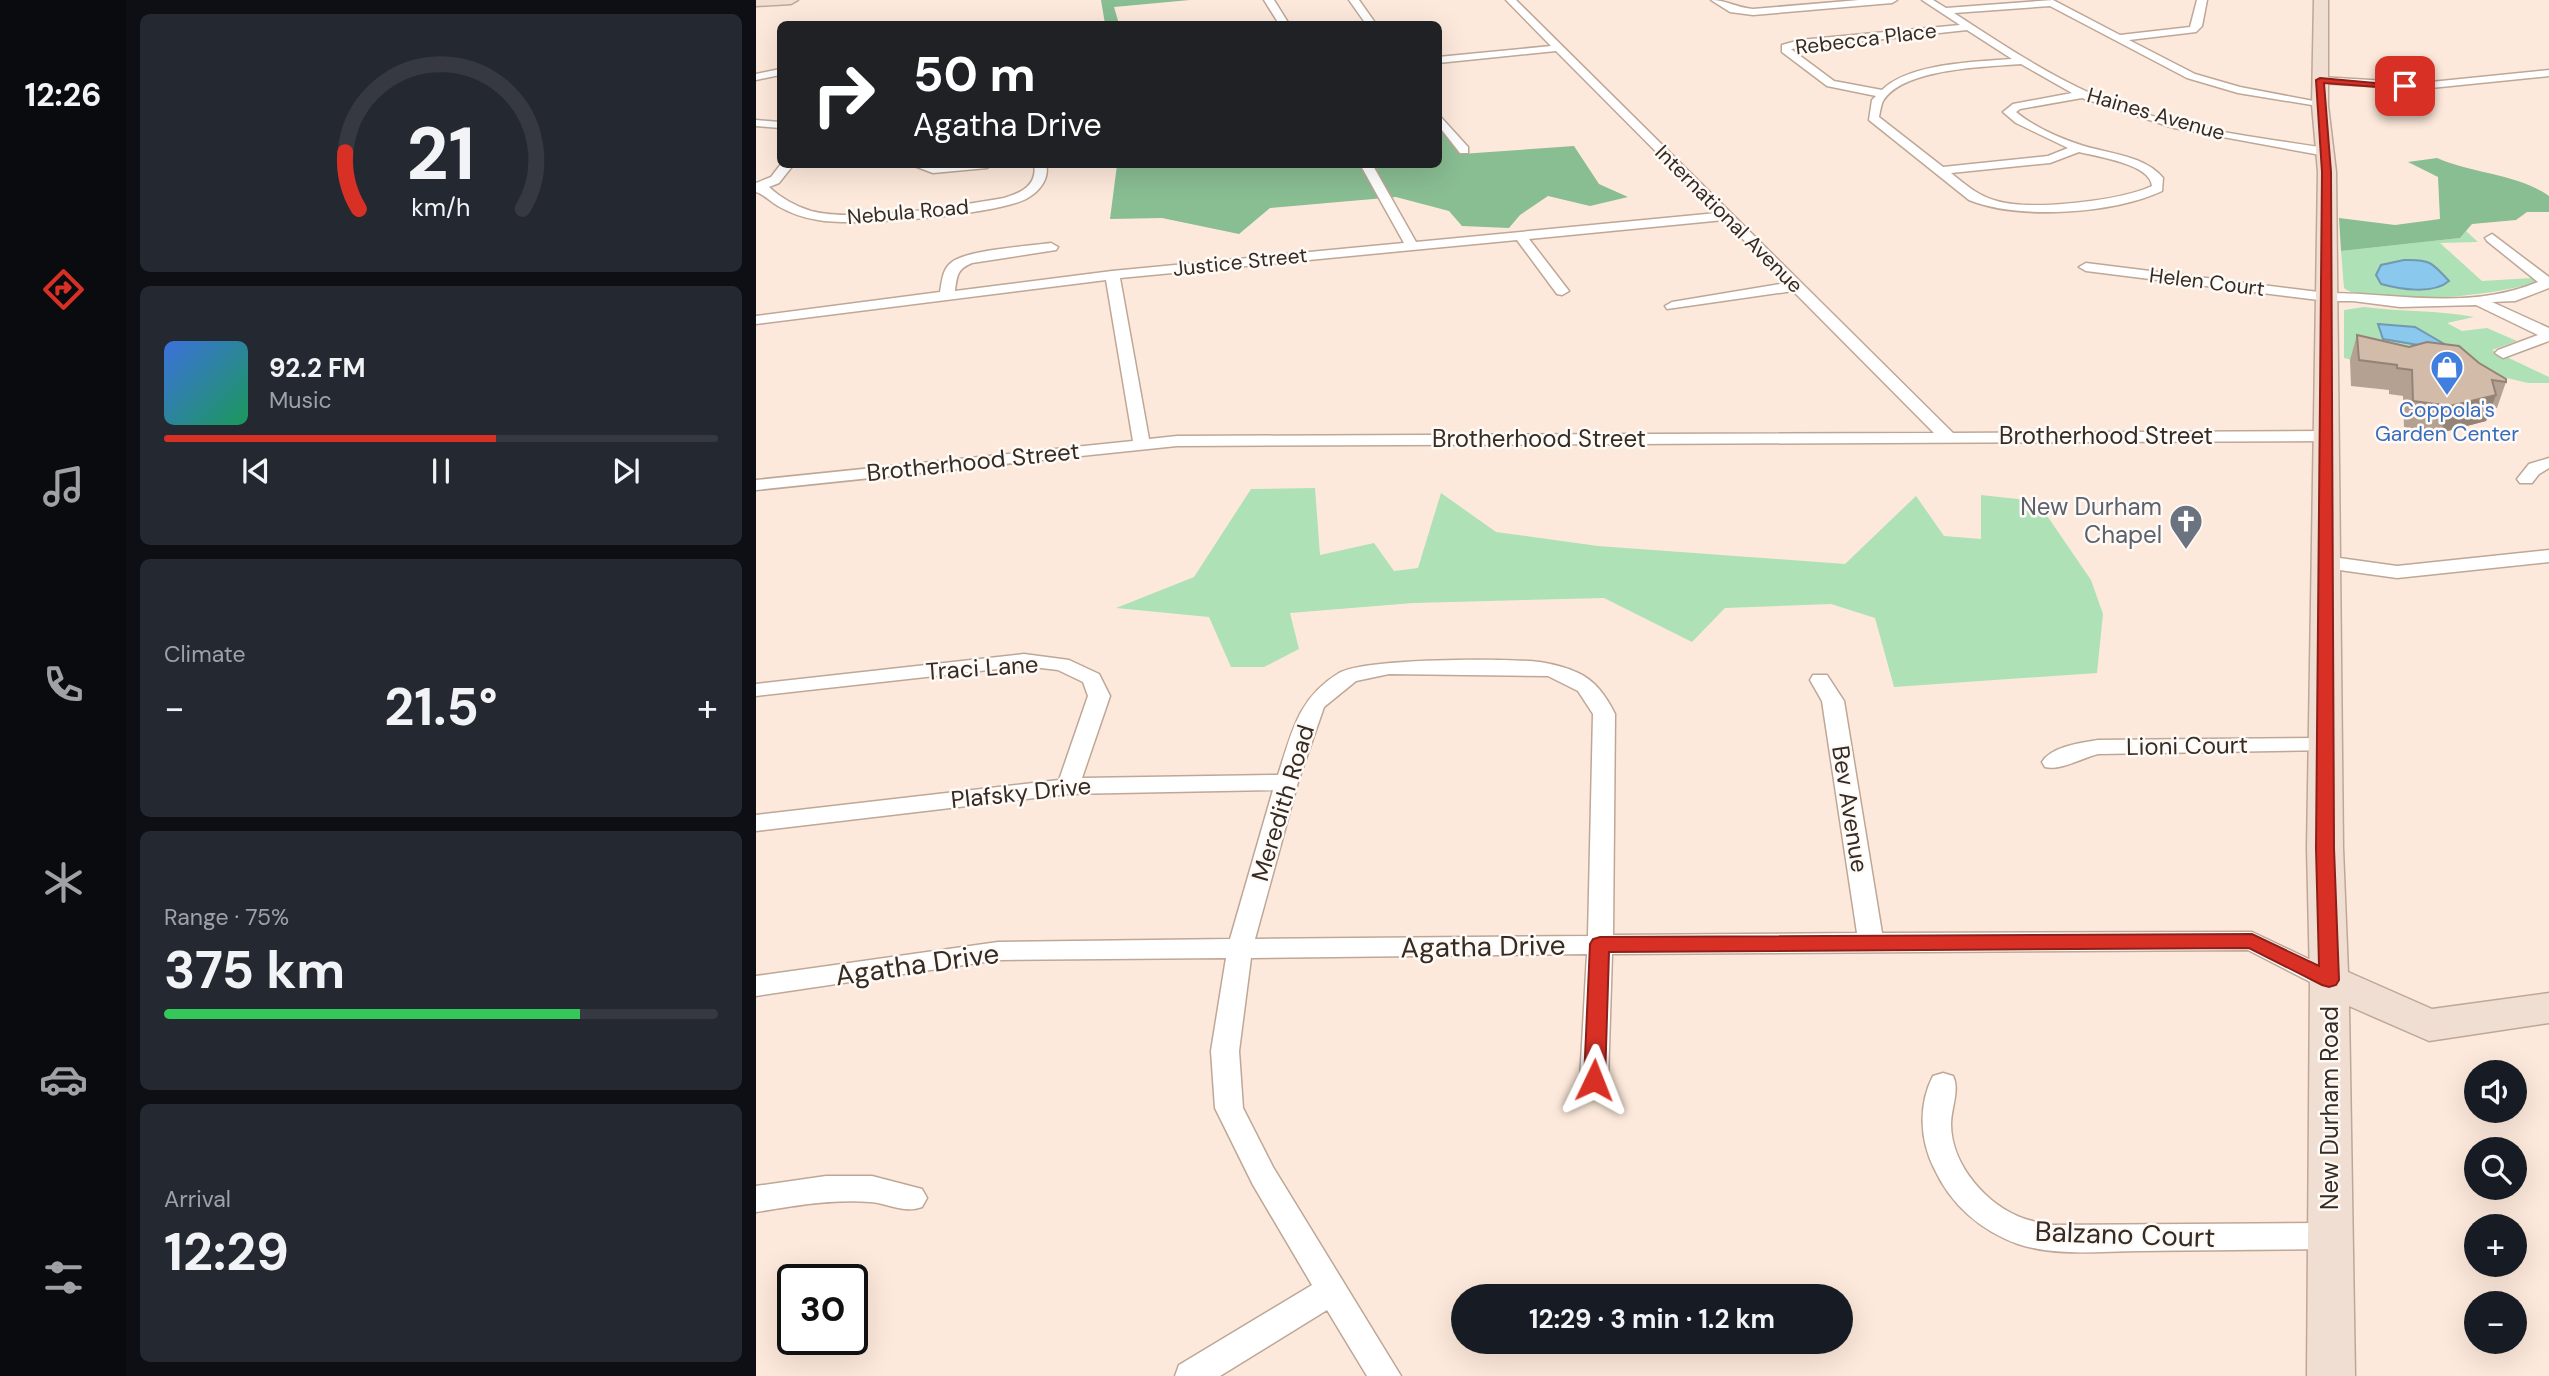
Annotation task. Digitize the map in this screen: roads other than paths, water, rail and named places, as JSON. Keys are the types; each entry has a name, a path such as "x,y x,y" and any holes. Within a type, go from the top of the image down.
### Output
{"main road":[{"path":"756,2 791,0"},
{"name":"New Durham Road","path":"2320,0 2320,105 2326,152 2324,745 2329,980 2331,1376"},
{"path":"2329,980 2429,1025 2549,1008"}],"street":[{"path":"1269,0 1282,21"},
{"path":"1354,0 1369,21"},
{"name":"International Avenue","path":"1511,0 1948,436"},
{"path":"1716,0 1733,10 1753,12 1892,0"},
{"name":"Haines Avenue","path":"1927,0 2084,94 2177,124 2326,152"},
{"path":"2118,38 2193,30 2197,26 2202,0"},
{"path":"1945,11 2048,1 2191,76 2238,90 2320,105"},
{"name":"Rebecca Place","path":"1881,93 1831,84 1787,52 1786,47 1800,43 1971,27"},
{"path":"1442,60 1559,48"},
{"path":"2025,61 1928,73 1893,83 1874,101 1873,118 1973,197 1991,205 2045,208 2140,197 2158,188 2158,178 2146,167 2078,148 2020,121 2009,112 2017,106 2084,94"},
{"path":"756,77 777,73"},
{"path":"2320,80 2421,86 2549,73"},
{"path":"756,123 777,122"},
{"path":"1442,122 1464,150"},
{"path":"1939,170 2050,159 2078,148"},
{"path":"759,187 775,180 785,168"},
{"name":"Nebula Road","path":"759,187 791,209 821,217 858,218 1007,202 1034,188 1041,177 1040,168"},
{"path":"1368,168 1412,246"},
{"name":"Justice Street","path":"756,320 1112,275 1726,216"},
{"path":"1521,237 1562,291"},
{"path":"2492,237 2549,283"},
{"path":"947,295 951,271 962,261 1051,247"},
{"name":"Helen Court","path":"2087,267 2395,309 2459,306"},
{"path":"1112,275 1142,444"},
{"path":"2459,306 2495,297 2515,297 2549,283"},
{"path":"1672,306 1795,286"},
{"path":"2479,301 2549,335"},
{"path":"2459,306 2478,315 2502,313"},
{"path":"2503,353 2549,335"},
{"name":"Brotherhood Street","path":"756,485 1191,440 2324,436"},
{"path":"2526,479 2529,471 2549,463"},
{"path":"2325,562 2397,572 2549,556"},
{"name":"Traci Lane","path":"756,690 1024,660 1062,664 1092,678 1099,696 1068,786"},
{"name":"Meredith Road","path":"1385,1376 1263,1177 1228,1108 1225,1051 1240,949 1287,782 1315,704 1326,692 1349,676 1389,668 1537,668 1553,670 1581,681 1591,689 1604,714 1600,944 1594,1080"},
{"name":"Bev Avenue","path":"1819,680 1833,701 1871,942"},
{"name":"Lioni Court","path":"2053,762 2074,752 2098,747 2324,745"},
{"name":"Plafsky Drive","path":"756,823 1068,786 1287,782"},
{"name":"Agatha Drive","path":"756,986 998,951 1871,942 2252,941 2329,980"},
{"name":"Balzano Court","path":"1943,1084 1937,1115 1939,1144 1954,1178 1981,1210 2017,1230 2052,1238 2331,1236"},
{"path":"756,1199 826,1189 860,1189 912,1198"},
{"path":"1191,1376 1333,1289"}],"water":[{"path":"2404,260 2430,263 2449,281 2425,289 2406,289 2381,284 2376,275 2381,265"},
{"path":"2378,324 2415,327 2451,348 2383,339"}],"place":[{"name":"Coppola's Garden Center","path":"2447,397"},
{"name":"New Durham Chapel","path":"2186,551"}]}
